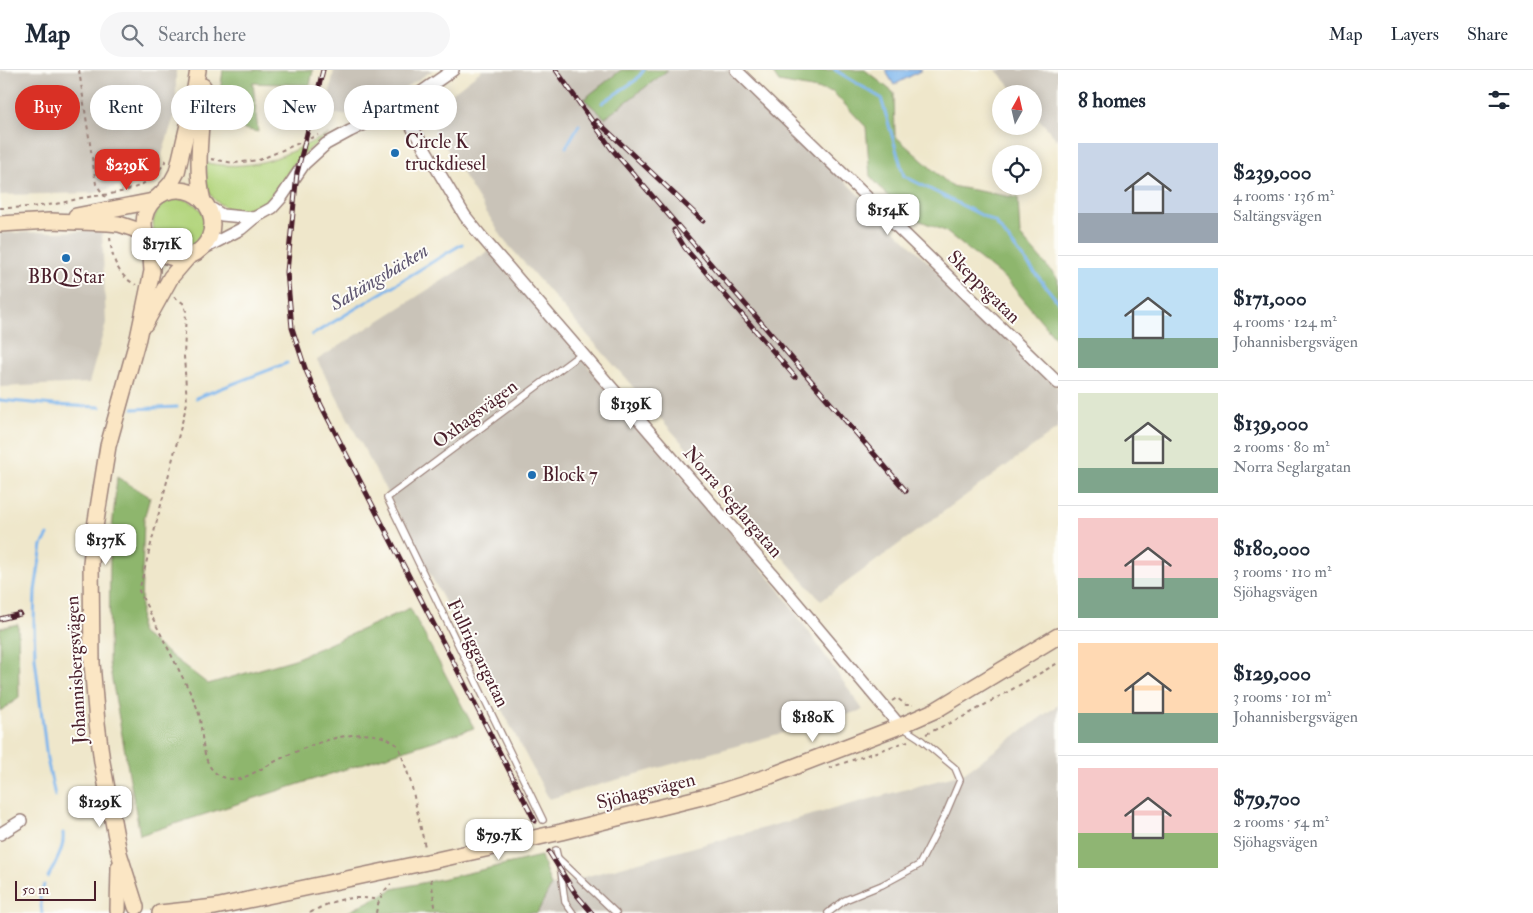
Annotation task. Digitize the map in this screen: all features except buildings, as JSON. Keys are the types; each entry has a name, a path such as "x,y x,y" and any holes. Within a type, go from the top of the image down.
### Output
{"main road":[{"path":"149,241 145,229 145,216 156,199 171,183 177,172 191,112 198,70"},
{"path":"0,223 50,221 119,224 134,229 157,250 166,255 178,258 193,254 207,242 212,220 199,186 203,114 203,70"},
{"path":"50,221 156,199 166,192 180,190 197,196 205,204"},
{"name":"Johannisbergsvägen","path":"140,910 119,853 96,723 92,663 91,563 103,473 118,405 138,338 152,271 149,241"},
{"name":"Johannisbergsvägen","path":"138,338 171,277 193,254"},
{"name":"Sjöhagsvägen","path":"160,913 208,910 561,832 710,796 770,776 900,726 954,700 1058,636"},
{"name":"Johannisbergsvägen","path":"116,911 119,853"},
{"path":"116,911 126,906 140,910"}],"street":[{"path":"432,85 453,70"},
{"name":"Skeppsgatan","path":"736,70 1058,383"},
{"path":"193,254 241,229 254,218 272,208 304,164 326,144 352,130"},
{"name":"Norra Seglargatan","path":"414,130 465,216 900,726"},
{"path":"205,204 222,215 254,218"},
{"path":"0,834 21,821"}],"lane":[{"name":"Oxhagsvägen","path":"387,498 582,353"},
{"name":"Fullriggargatan","path":"387,498 543,820"},
{"path":"828,913 845,900 882,885 919,864 946,813 960,780 955,768 900,726"},
{"path":"556,850 565,902 573,913"},
{"path":"558,858 616,913"}],"path":[{"path":"79,70 96,184 104,196"},
{"path":"208,159 234,163 259,160 320,134"},
{"path":"0,208 55,204 80,198 104,196 132,189 156,174 167,158"},
{"path":"186,394 186,403 139,590 199,712 205,756 208,764 218,775 233,780 240,779 320,742 361,734 379,736 399,747 411,783 425,848"},
{"path":"918,738 967,715 1058,663"},
{"path":"432,880 436,913"},
{"path":"376,913 384,890 394,881"},
{"path":"310,913 333,901 347,898 362,897 379,900"}],"shaded area":[{"path":"0,70 176,70 176,85 171,85 171,126 160,161 136,181 95,193 0,195"},
{"path":"334,70 433,70 410,85 344,85 344,114 334,114 334,85 331,85"},
{"path":"482,70 730,70 1058,388 1058,428 821,601 504,240 435,130 457,130 457,89"},
{"path":"996,70 1058,70 1058,141 1042,122 1042,85 1009,85"},
{"path":"102,231 106,323 89,383 0,387 0,233"},
{"path":"489,251 779,589 863,710 549,799 317,360"},
{"path":"1058,705 1058,913 530,913 551,886 962,774"}],"green space":[{"path":"223,70 313,70 310,85 253,83 253,85 221,85"},
{"path":"621,70 668,70 605,118 584,99"},
{"path":"771,70 865,70 894,93 895,136 951,186 992,193 992,195 1018,198 1020,235 1058,279 1058,341 1008,281 945,231 904,214 870,176 866,127 833,92 779,82"},
{"path":"254,93 258,132 249,130 254,130"},
{"path":"329,134 300,158 274,192 258,207 248,211 236,211 217,202 210,193 207,182 206,163 241,165 270,160"},
{"path":"179,199 189,201 197,207 203,215 205,225 203,235 197,243 189,249 179,251 169,249 161,243 155,235 153,225 155,215 161,207 169,201"},
{"path":"117,477 150,497 144,519 140,632 208,684 295,659 410,608 474,728 140,835 109,663 110,552"},
{"path":"18,624 19,698 0,711 0,628"},
{"path":"541,856 551,886 537,913 346,913 393,889"}],"water":[{"path":"885,70 922,70 894,85"}],"waterway":[{"name":"Saltängsbäcken","path":"602,103 636,80 644,70"},
{"path":"835,70 881,98 904,176 995,222 1058,302"},
{"name":"Saltängsbäcken","path":"566,147 579,125"},
{"name":"Saltängsbäcken","path":"312,335 462,244"},
{"name":"Saltängsbäcken","path":"196,398 287,363"},
{"name":"Saltängsbäcken","path":"0,400 100,407"},
{"name":"Saltängsbäcken","path":"133,409 177,407"},
{"path":"48,535 42,545 35,591 34,624 35,658 47,759 55,796"},
{"path":"48,877 61,850 63,833"},
{"path":"42,913 40,897 44,885"}],"railway":[{"path":"323,70 297,173 287,272 292,328 305,368 321,405 535,821"},
{"path":"556,70 611,148 906,491"},
{"path":"597,121 703,221"},
{"path":"674,230 685,248 795,377"},
{"path":"0,619 20,614"},
{"path":"549,852 575,893 592,913"}],"place":[{"name":"Circle K truckdiesel","path":"395,153"},
{"name":"BBQ Star","path":"66,258"},
{"name":"Block 7","path":"532,475"}]}
